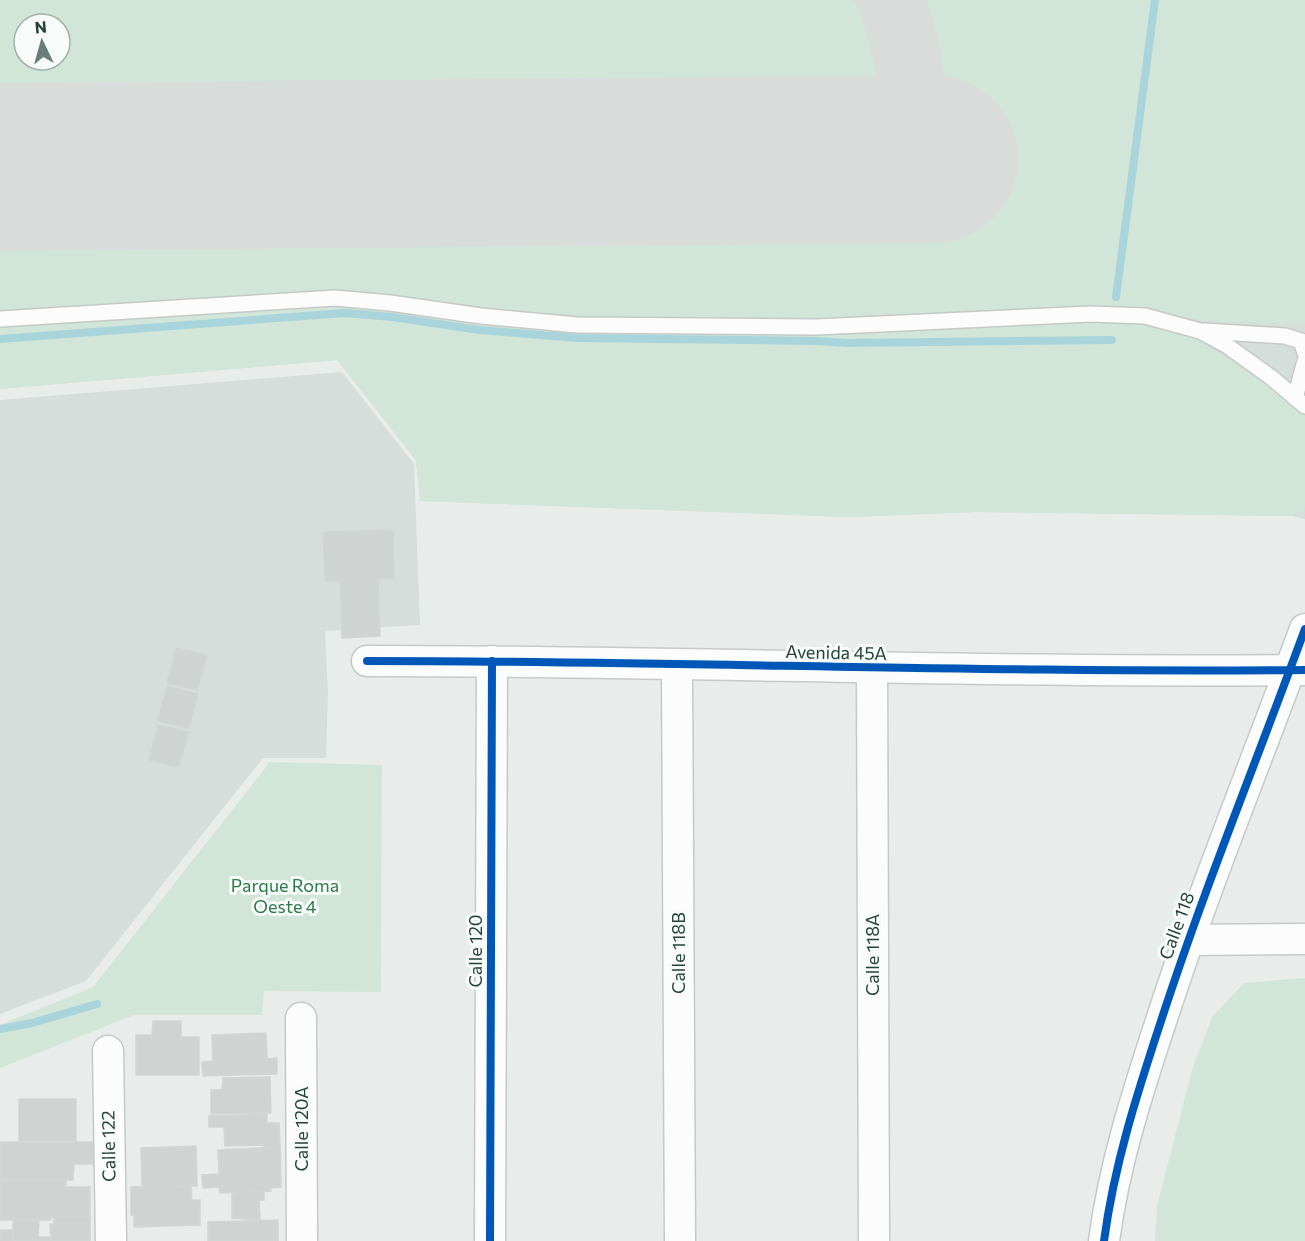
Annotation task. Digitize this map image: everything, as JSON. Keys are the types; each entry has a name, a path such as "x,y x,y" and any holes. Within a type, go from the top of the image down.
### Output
{"street":[{"name":"Calle 118","path":"1104,1241 1109,1203 1130,1118 1187,940 1297,671 1305,629"},
{"name":"Avenida 45A","path":"367,661 492,661 872,669 1297,671"},
{"name":"Calle 120","path":"490,1241 492,661"},
{"name":"Calle 118B","path":"677,664 680,1241"},
{"name":"Calle 118A","path":"872,669 874,1241"},
{"path":"1187,940 1305,939"},
{"name":"Calle 120A","path":"302,1018 302,1241"},
{"name":"Calle 122","path":"108,1051 111,1241"}],"lane":[{"path":"0,319 334,298 578,325 817,327 1090,314 1145,316 1200,331 1285,336 1301,341 1305,353"},
{"path":"1200,331 1226,345 1272,378 1300,402"},
{"path":"1300,402 1305,361"}],"shaded area":[{"path":"0,0 1305,0 1305,519 1293,516 976,512 849,517 420,501 416,460 337,360 0,389"},
{"path":"342,372 414,464 420,625 325,631 328,693 326,758 263,758 86,981 0,1014 0,400"}],"green space":[{"path":"0,0 850,0 874,20 890,82 892,98 887,110 0,116"},
{"path":"909,0 1305,0 1305,324 1205,321 1146,309 1114,307 817,320 579,317 482,309 391,297 0,312 0,223 947,216 945,129"},
{"path":"335,304 390,309 480,322 1144,321 1197,338 1273,389 1305,416 1305,509 1293,516 976,512 849,517 420,501 416,460 337,360 0,389 0,325"},
{"name":"Parque Roma Oeste 4","path":"270,762 382,765 381,992 264,991 262,1015 134,1015 0,1068 0,1025 93,987"},
{"path":"1305,978 1305,1241 1155,1241 1157,1206 1192,1070 1212,1017 1244,983"}],"building":[{"path":"393,530 394,579 378,579 380,636 342,638 340,581 325,581 323,532"},
{"path":"176,648 207,655 197,690 167,683"},
{"path":"167,686 198,694 189,728 158,721"},
{"path":"158,725 189,732 179,767 149,760"},
{"path":"153,1021 181,1021 181,1037 199,1037 199,1075 136,1075 136,1035 152,1035"},
{"path":"266,1033 267,1059 277,1058 277,1074 203,1076 202,1062 213,1061 212,1035"},
{"path":"270,1077 271,1113 211,1114 211,1090 222,1090 223,1078"},
{"path":"19,1099 76,1099 76,1141 19,1141"},
{"path":"267,1114 267,1123 279,1123 280,1147 225,1146 224,1127 209,1127 209,1116"},
{"path":"0,1142 95,1142 95,1164 74,1164 73,1180 0,1180"},
{"path":"196,1146 197,1186 142,1187 141,1148"},
{"path":"280,1147 281,1187 270,1188 271,1191 220,1193 219,1187 203,1188 202,1175 219,1174 218,1150"},
{"path":"66,1180 66,1187 90,1187 90,1217 0,1220 0,1181"},
{"path":"191,1186 192,1200 200,1200 200,1225 134,1227 134,1215 131,1215 131,1187"},
{"path":"264,1191 264,1200 259,1200 260,1220 232,1218 232,1193"},
{"path":"54,1217 90,1217 90,1241 51,1241 50,1224 54,1224"},
{"path":"13,1220 39,1220 38,1237 51,1237 50,1241 13,1241"},
{"path":"278,1220 278,1241 208,1241 208,1222"},
{"path":"0,1230 13,1230 13,1241 0,1241"}],"waterway":[{"path":"1116,297 1155,0"},
{"path":"0,339 345,313 392,317 479,330 578,338 848,343 1112,340"},
{"path":"0,1029 32,1023 97,1004"}],"taxiway":[{"path":"850,160 890,140 901,130 908,118 911,102 909,66 891,0"}],"runway":[{"path":"0,167 934,159"}],"cycle path":[{"path":"1104,1241 1120,1157 1161,1021 1213,874 1305,629"},
{"path":"367,661 1070,670 1305,670"},
{"path":"490,1241 492,661"}]}
